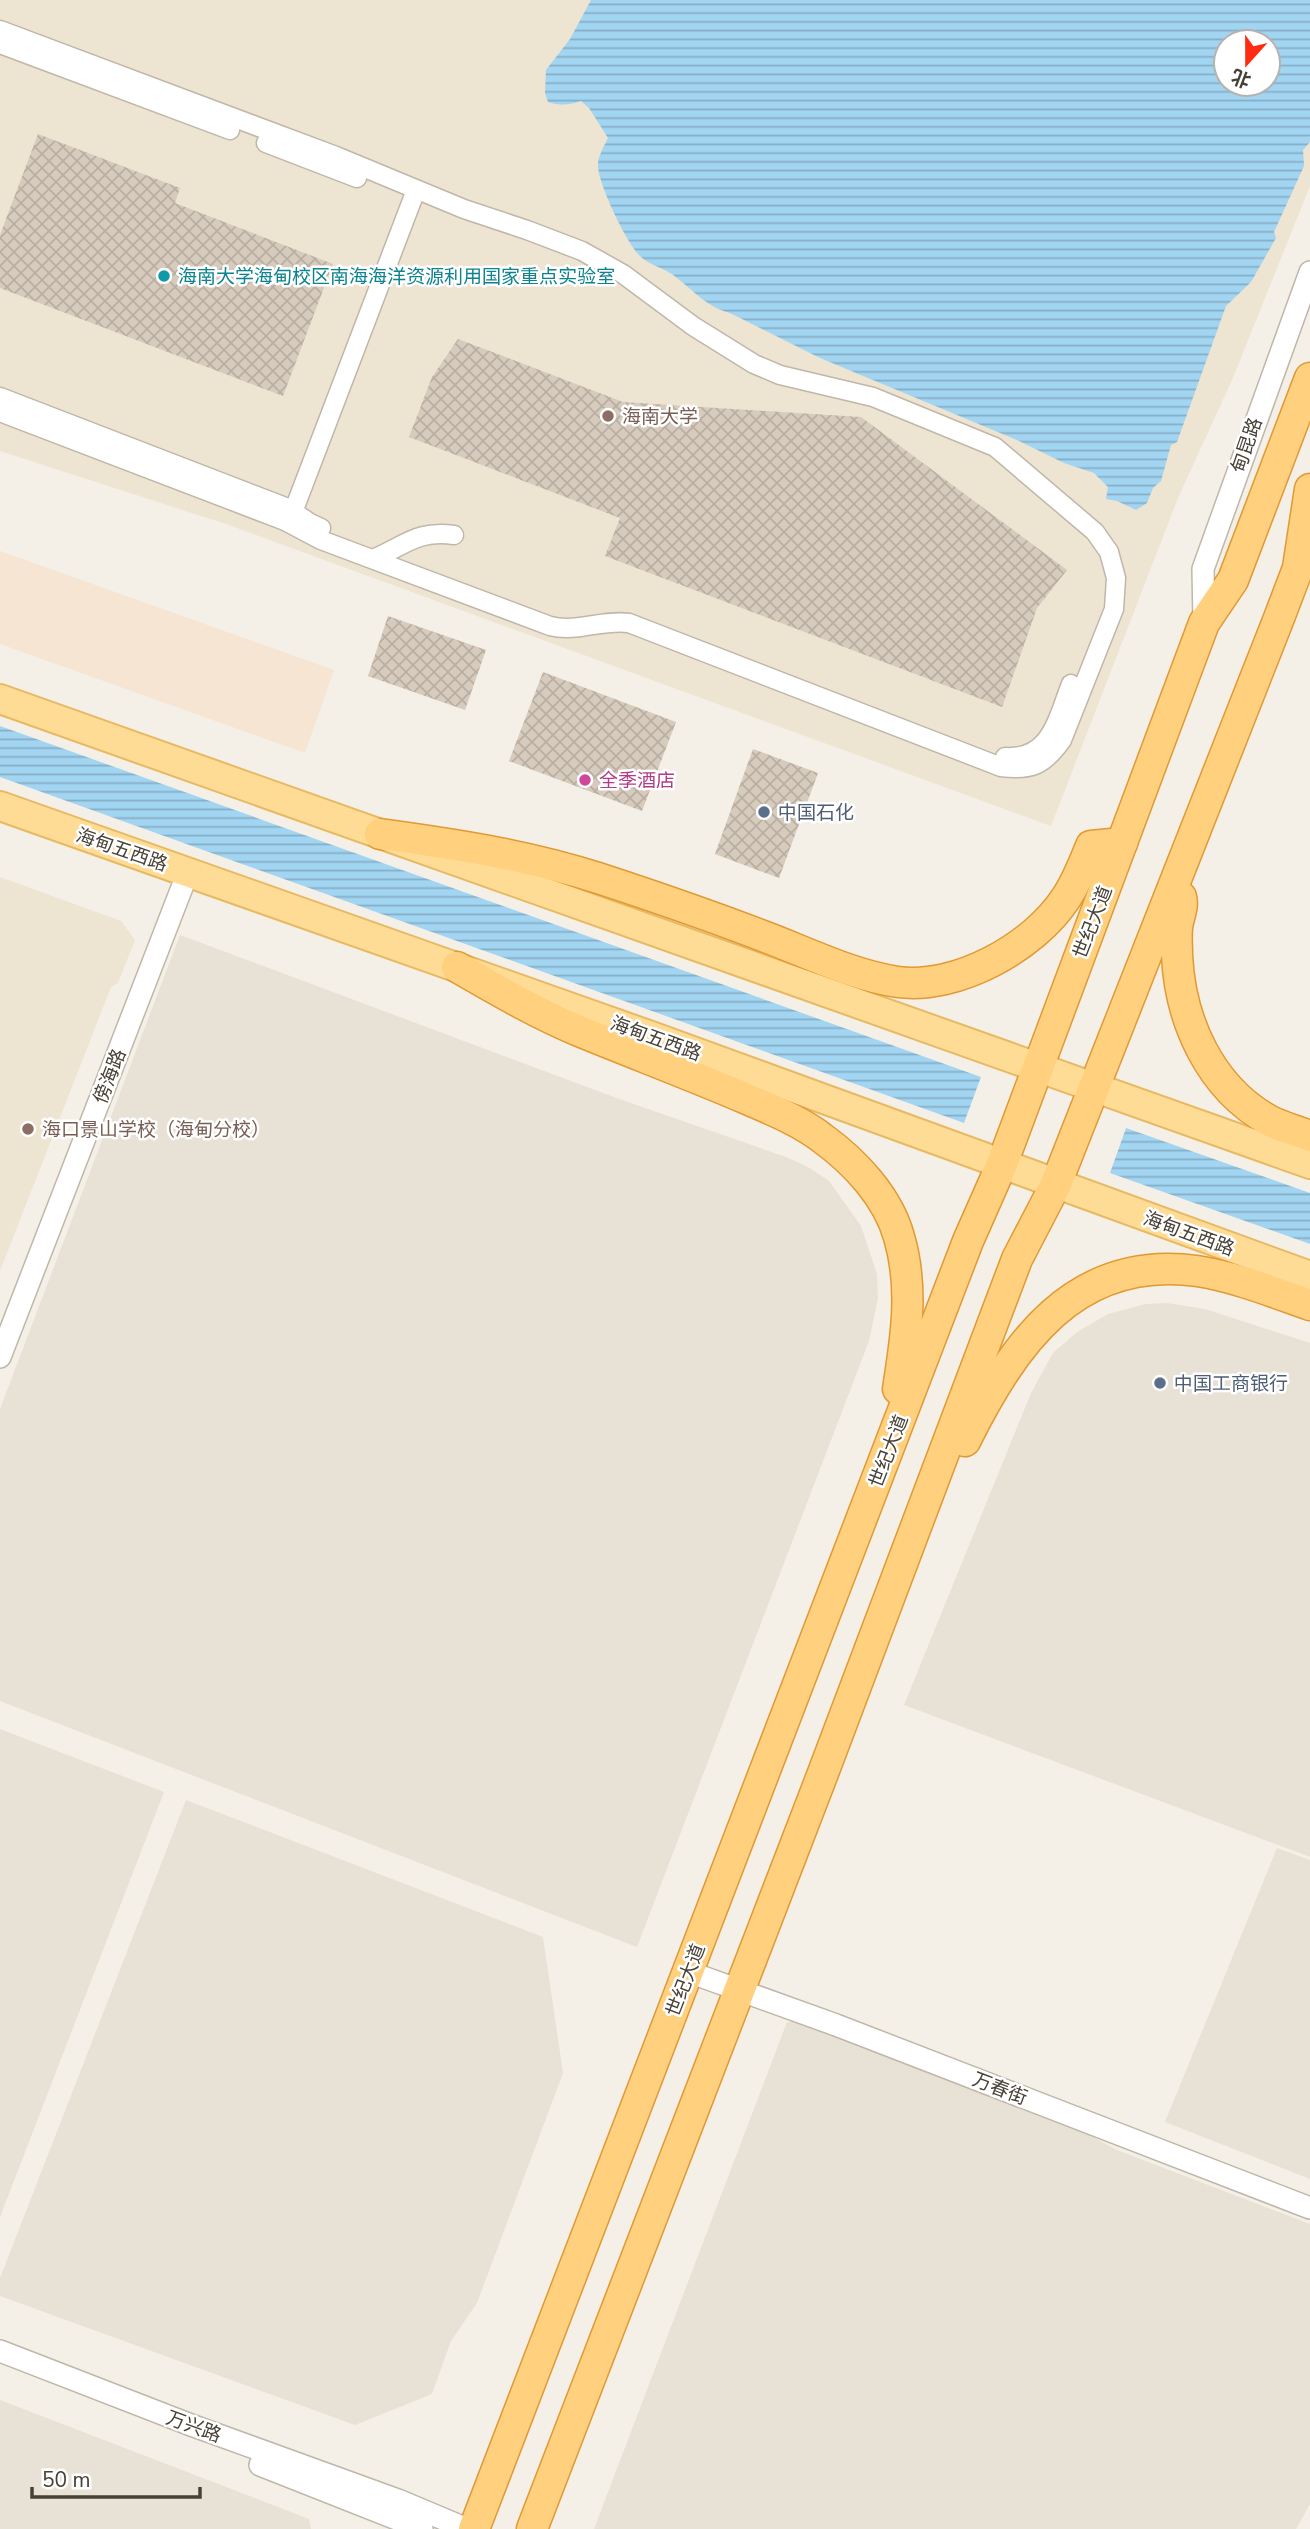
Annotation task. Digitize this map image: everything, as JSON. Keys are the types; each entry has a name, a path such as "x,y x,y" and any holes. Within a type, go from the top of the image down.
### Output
{"highway":[{"name":"世纪大道","path":"474,2529 968,1241 1002,1164 1204,623 1233,580 1310,378"},
{"path":"532,2529 1017,1259 1056,1184 1304,555 1310,489"},
{"path":"380,834 483,849 595,877 835,964 899,982 926,982 973,971 1011,951 1049,920 1066,898 1091,846 1122,843"},
{"path":"1177,879 1183,902 1177,927 1178,970 1186,1013 1201,1049 1218,1076 1254,1111 1271,1122 1310,1136"},
{"path":"457,967 520,1004 770,1109 821,1137 857,1168 884,1202 899,1234 907,1268 908,1303 903,1356 897,1395 881,1437 883,1463"},
{"path":"927,1496 954,1462 1000,1376 1022,1345 1048,1316 1090,1287 1140,1271 1194,1271 1241,1280 1310,1305"}],"main road":[{"path":"0,699 1310,1164"},
{"name":"海甸五西路","path":"0,806 457,967 1310,1276"}],"street":[{"path":"0,30 336,156 411,193"},
{"path":"0,44 411,193 578,259 709,348 755,375 791,388 869,406 990,456 1087,540 1100,558 1104,578 1103,606 1051,734 1042,747 1032,753 1019,758 1006,757 632,615 612,612 566,619 554,616 381,556 310,523 0,412"},
{"path":"287,515 411,193"},
{"name":"甸昆路","path":"1204,623 1203,569 1310,272"},
{"path":"0,397 287,515"},
{"path":"381,556 422,534 454,535"},
{"name":"傍海路","path":"0,1324 181,870"},
{"name":"傍海路","path":"0,1357 181,870"},
{"name":"万春街","path":"691,1966 1310,2196"},
{"name":"万春街","path":"741,1984 1310,2208"},
{"name":"万兴路","path":"0,2351 191,2425 398,2500 467,2529"},
{"name":"万兴路","path":"0,2365 422,2529"}],"shaded area":[{"name":"海南大学","path":"0,0 1310,0 1310,186 1232,380 1178,498 1051,826 229,525 0,451"},
{"path":"0,551 334,670 305,753 0,644"},
{"name":"海口景山学校（海甸分校）","path":"0,877 121,921 135,940 118,983 111,987 0,1271"},
{"path":"180,935 622,1100 786,1157 829,1181 861,1226 877,1274 878,1298 869,1341 637,1947 0,1701 0,1409"},
{"path":"1167,1303 1205,1309 1310,1343 1310,1857 904,1705 1031,1393 1053,1353 1077,1332 1108,1314 1146,1304"},
{"path":"0,1729 164,1792 0,2217"},
{"path":"186,1800 543,1937 563,2073 477,2303 451,2341 432,2394 355,2425 0,2296 0,2278"},
{"path":"1277,1848 1310,1860 1310,2179 1165,2122"},
{"path":"808,2021 1050,2114 1117,2150 1310,2224 1310,2504 1296,2529 594,2529 787,2022"},
{"path":"0,2400 309,2519 311,2529 0,2529"}],"water":[{"path":"591,0 1310,0 1310,142 1303,150 1304,166 1274,232 1276,238 1251,282 1226,306 1177,442 1171,445 1161,481 1153,488 1147,503 1136,510 1106,499 1108,487 1094,473 1064,463 1017,440 820,358 715,307 673,275 644,259 634,249 620,226 602,183 598,163 608,138 589,108 581,101 565,104 548,102 545,93 546,70 570,39"},
{"path":"0,726 981,1077 964,1123 0,777"},
{"path":"1126,1128 1310,1193 1310,1244 1110,1173"}],"building":[{"name":"海南大学海甸校区南海海洋资源利用国家重点实验室","path":"38,134 180,188 175,203 333,264 283,396 0,288 0,235"},
{"path":"458,339 623,402 861,417 1067,570 1037,608 1002,707 605,556 620,518 409,437 432,377"},
{"path":"388,616 486,650 465,710 368,676"},
{"path":"543,672 676,722 642,811 509,761"},
{"path":"753,749 818,773 779,878 715,854"}],"place":[{"name":"海南大学海甸校区南海海洋资源利用国家重点实验室","path":"164,276"},
{"name":"海南大学","path":"608,416"},
{"name":"全季酒店","path":"585,780"},
{"name":"中国石化","path":"764,812"},
{"name":"海口景山学校（海甸分校）","path":"28,1129"},
{"name":"中国工商银行","path":"1160,1383"}]}
